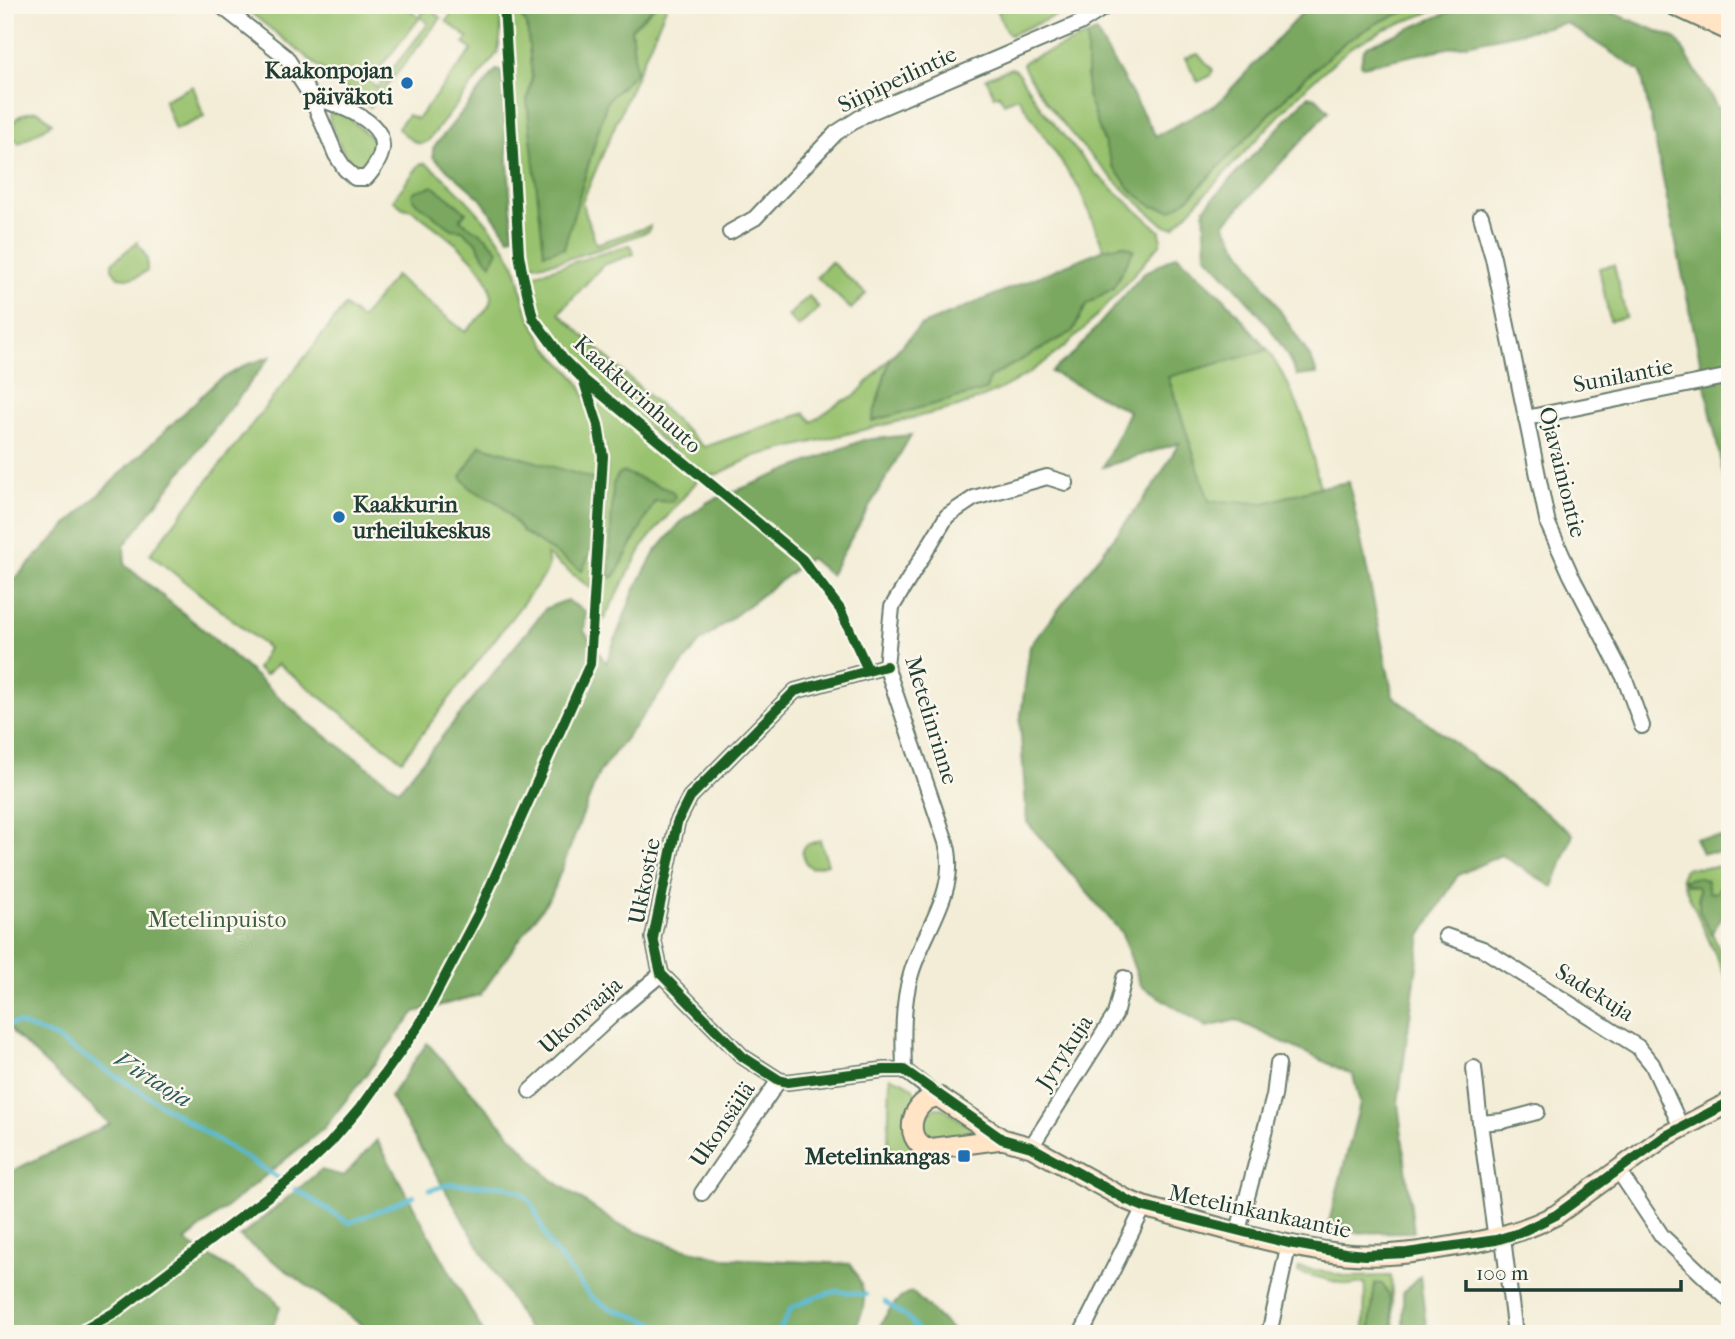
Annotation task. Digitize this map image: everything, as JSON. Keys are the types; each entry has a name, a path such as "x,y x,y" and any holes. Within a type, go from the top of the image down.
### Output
{"street":[{"path":"220,5 286,57 311,96 345,169 355,178 366,178 376,167 383,150 381,137 375,127 354,111 311,96"},
{"name":"Siipipeilintie","path":"730,232 755,218 848,124 1080,23 1108,5"},
{"path":"1679,7 1730,10"},
{"path":"1679,7 1730,32"},
{"name":"Ojavainiontie","path":"1481,216 1493,258 1548,524 1554,542 1625,679 1642,726"},
{"name":"Sunilantie","path":"1526,418 1730,376"},
{"name":"Metelinrinne","path":"904,1070 905,1004 908,986 916,958 948,886 951,868 946,842 887,666 891,607 947,516 974,498 1047,477 1066,483"},
{"name":"Ukkostie","path":"661,974 653,938 677,823 690,797 795,691 887,666"},
{"name":"Sadekuja","path":"1446,936 1483,949 1639,1047 1649,1059 1681,1126"},
{"path":"661,974 743,1058 779,1080 787,1082 904,1070 939,1097"},
{"name":"Ukonvaaja","path":"530,1091 661,974"},
{"name":"Jyrykuja","path":"1031,1147 1115,1016 1124,978"},
{"path":"1238,1231 1273,1096 1278,1064"},
{"path":"1474,1068 1480,1123 1516,1334"},
{"name":"Ukonsäilä","path":"702,1193 779,1080"},
{"name":"Metelinkankaantie","path":"1002,1139 933,1149 918,1144 912,1130 915,1115 924,1102 939,1097 1002,1139 1031,1147 1144,1207 1289,1244 1365,1255 1418,1251 1499,1239 1556,1215 1681,1126 1730,1102"},
{"path":"1480,1123 1503,1121 1537,1112"},
{"path":"1618,1170 1662,1236 1730,1301"},
{"path":"1081,1334 1144,1207"},
{"path":"1269,1334 1289,1244"}],"green space":[{"path":"404,5 420,18 369,81 377,88 428,24 421,17 422,12 429,8 441,18 370,107 242,6"},
{"path":"458,5 500,5 501,32 498,52 428,141 416,143 398,127 408,115 417,119 472,50 464,43 468,38 446,21"},
{"path":"509,5 517,5 517,10 527,24 532,77 527,102 564,248 607,101 636,72 631,29 656,5 667,5 582,202 596,244 650,226 649,231 565,259 533,265 523,263"},
{"path":"517,5 656,5 631,29 636,72 607,101 564,248 544,253 527,102 532,77 527,25 517,10"},
{"path":"994,5 1081,5 1010,35"},
{"path":"1309,5 1423,5 1381,21 1345,42 1301,81 1187,200 1171,210 1152,206 1132,191 1113,167 1087,95 1087,36 1096,32 1156,136 1217,104"},
{"path":"1423,5 1449,5 1385,29 1351,47 1308,85 1174,227 1165,226 1148,212 1087,152 1059,119 1023,65 1025,61 1087,36 1087,96 1187,200 1302,81 1345,42 1381,21"},
{"path":"1466,5 1594,5 1677,39 1720,112 1730,237 1730,507 1641,72 1566,23 1363,66 1361,64 1363,51 1367,46"},
{"path":"1198,54 1213,70 1210,76 1198,82 1185,58"},
{"path":"1011,68 1016,70 1043,111 1094,172 1160,231 1161,243 1072,340 1022,377 958,407 755,456 718,474 705,476 588,378 557,344 544,325 533,303 526,280 529,276 629,245 632,247 634,254 603,265 559,313 704,447 805,413 812,422 840,402 854,397 890,358 872,420 990,377 1072,332 1087,304 1113,288 1123,245 1104,249 1080,190 1018,97 1004,103 999,94 994,96 986,78"},
{"path":"496,70 502,71 513,236 509,238 480,198 433,157 433,148"},
{"path":"193,86 204,117 175,130 164,100"},
{"path":"1308,96 1316,98 1329,111 1224,224 1312,360 1317,374 1297,376 1280,342 1269,327 1206,255 1204,208"},
{"path":"35,111 52,123 19,144 14,137 12,126 17,118"},
{"path":"332,111 346,115 376,142 376,149 367,164 354,167 342,150 330,123 329,116"},
{"name":"Kaakkurin urheilukeskus","path":"425,163 462,196 509,253 519,278 527,311 537,331 580,385 595,434 598,511 592,589 546,554 549,564 546,573 402,760 278,664 265,675 257,669 268,648 150,554 345,306 361,319 395,276 465,332 486,311 490,303 490,290 476,263 435,227 393,200 420,164"},
{"path":"433,186 466,212 460,220 486,237 498,250 491,264 480,251 478,244 462,230 452,229 414,201 412,195 415,191"},
{"path":"137,242 147,258 147,270 134,278 118,277 112,269 112,263"},
{"path":"1123,245 1134,249 1113,288 1087,304 1072,332 990,377 986,390 872,421 890,358 920,326 1104,249"},
{"path":"1177,255 1225,299 1268,350 1168,377 1209,501 1265,503 1320,487 1349,482 1393,696 1573,834 1553,887 1501,855 1458,875 1421,936 1398,1103 1414,1232 1326,1233 1360,1104 1353,1075 1236,1020 1207,1027 1141,986 1121,932 1027,822 1020,723 1030,646 1154,486 1179,443 1103,467 1129,411 1051,372 1075,352 1143,274"},
{"path":"831,262 866,294 851,309 817,277"},
{"path":"1614,265 1626,317 1610,321 1599,268"},
{"path":"809,296 819,308 798,327 788,316"},
{"path":"1268,350 1303,417 1320,487 1265,503 1209,501 1168,376"},
{"name":"Metelinpuisto","path":"270,357 124,546 125,565 211,636 307,722 399,790 546,608 567,600 586,612 584,631 606,663 634,591 655,552 680,523 708,502 863,440 911,435 830,575 810,558 699,643 599,773 552,894 480,995 415,1012 324,1128 185,1241 273,1296 280,1307 270,1334 5,1334 5,1182 14,1170 110,1124 15,1035 5,1021 5,589 69,523 216,382 246,365"},
{"path":"594,395 697,481 644,544 598,630 607,455"},
{"path":"480,445 594,479 593,547 582,571 523,532 500,504 471,489 461,477"},
{"path":"623,472 672,491 675,497 672,502 655,501 615,576 611,578 613,484"},
{"path":"1730,837 1730,852 1702,853 1695,838"},
{"path":"820,840 828,864 811,868 805,862 802,850 806,845"},
{"path":"1730,866 1730,871 1716,893 1709,892 1706,880 1687,884 1699,889 1698,900 1730,975 1730,987 1681,878 1685,869"},
{"path":"1730,871 1730,904 1711,934 1699,910 1699,889 1684,880 1697,877 1706,880 1709,892 1716,893"},
{"path":"427,1043 551,1179 619,1225 674,1246 724,1258 851,1264 861,1284 864,1298 853,1334 531,1334 390,1097"},
{"path":"890,1077 908,1084 915,1092 921,1154 894,1152 888,1145"},
{"path":"935,1108 943,1108 978,1133 929,1139 919,1126 923,1118"},
{"path":"377,1140 484,1334 374,1334 240,1237 321,1170 344,1176"},
{"path":"1299,1267 1349,1277 1391,1276 1394,1333 1389,1294 1375,1284 1369,1334 1364,1334 1365,1283 1348,1285 1298,1272"},
{"path":"1420,1276 1427,1334 1403,1334 1403,1293"},
{"path":"1375,1283 1382,1284 1389,1294 1394,1334 1369,1334"},
{"path":"912,1292 956,1334 876,1334 895,1303"}],"waterway":[{"name":"Virtaoja","path":"5,1026 17,1023 52,1036 278,1178"},
{"name":"Virtaoja","path":"430,1190 451,1184 505,1186 522,1193 532,1203 549,1244 591,1297 609,1308 651,1322 674,1334"},
{"name":"Virtaoja","path":"295,1189 349,1223 414,1196"},
{"name":"Virtaoja","path":"778,1334 791,1308 815,1297 837,1291 866,1295"},
{"name":"Virtaoja","path":"885,1302 910,1320 920,1334"}],"cycle path":[{"name":"Kaakkurinhuuto","path":"504,5 519,254 533,318 563,359 583,379 802,559 840,609 868,670"},
{"name":"Kaakkurinhuuto","path":"77,1334 117,1311 300,1172 360,1108 420,1024 478,914 590,664 603,456 598,425 583,379"},
{"path":"886,666 795,691 690,797 677,823 653,938 661,974 743,1057 779,1080 787,1082 904,1070 1002,1139 1031,1147 1144,1207 1289,1243 1365,1255 1407,1253 1496,1240 1519,1233 1556,1215 1664,1137 1730,1102"}],"place":[{"name":"Kaakonpojan päiväkoti","path":"407,83"},
{"name":"Kaakkurin urheilukeskus","path":"339,517"},
{"name":"Metelinkangas","path":"964,1156"}]}
